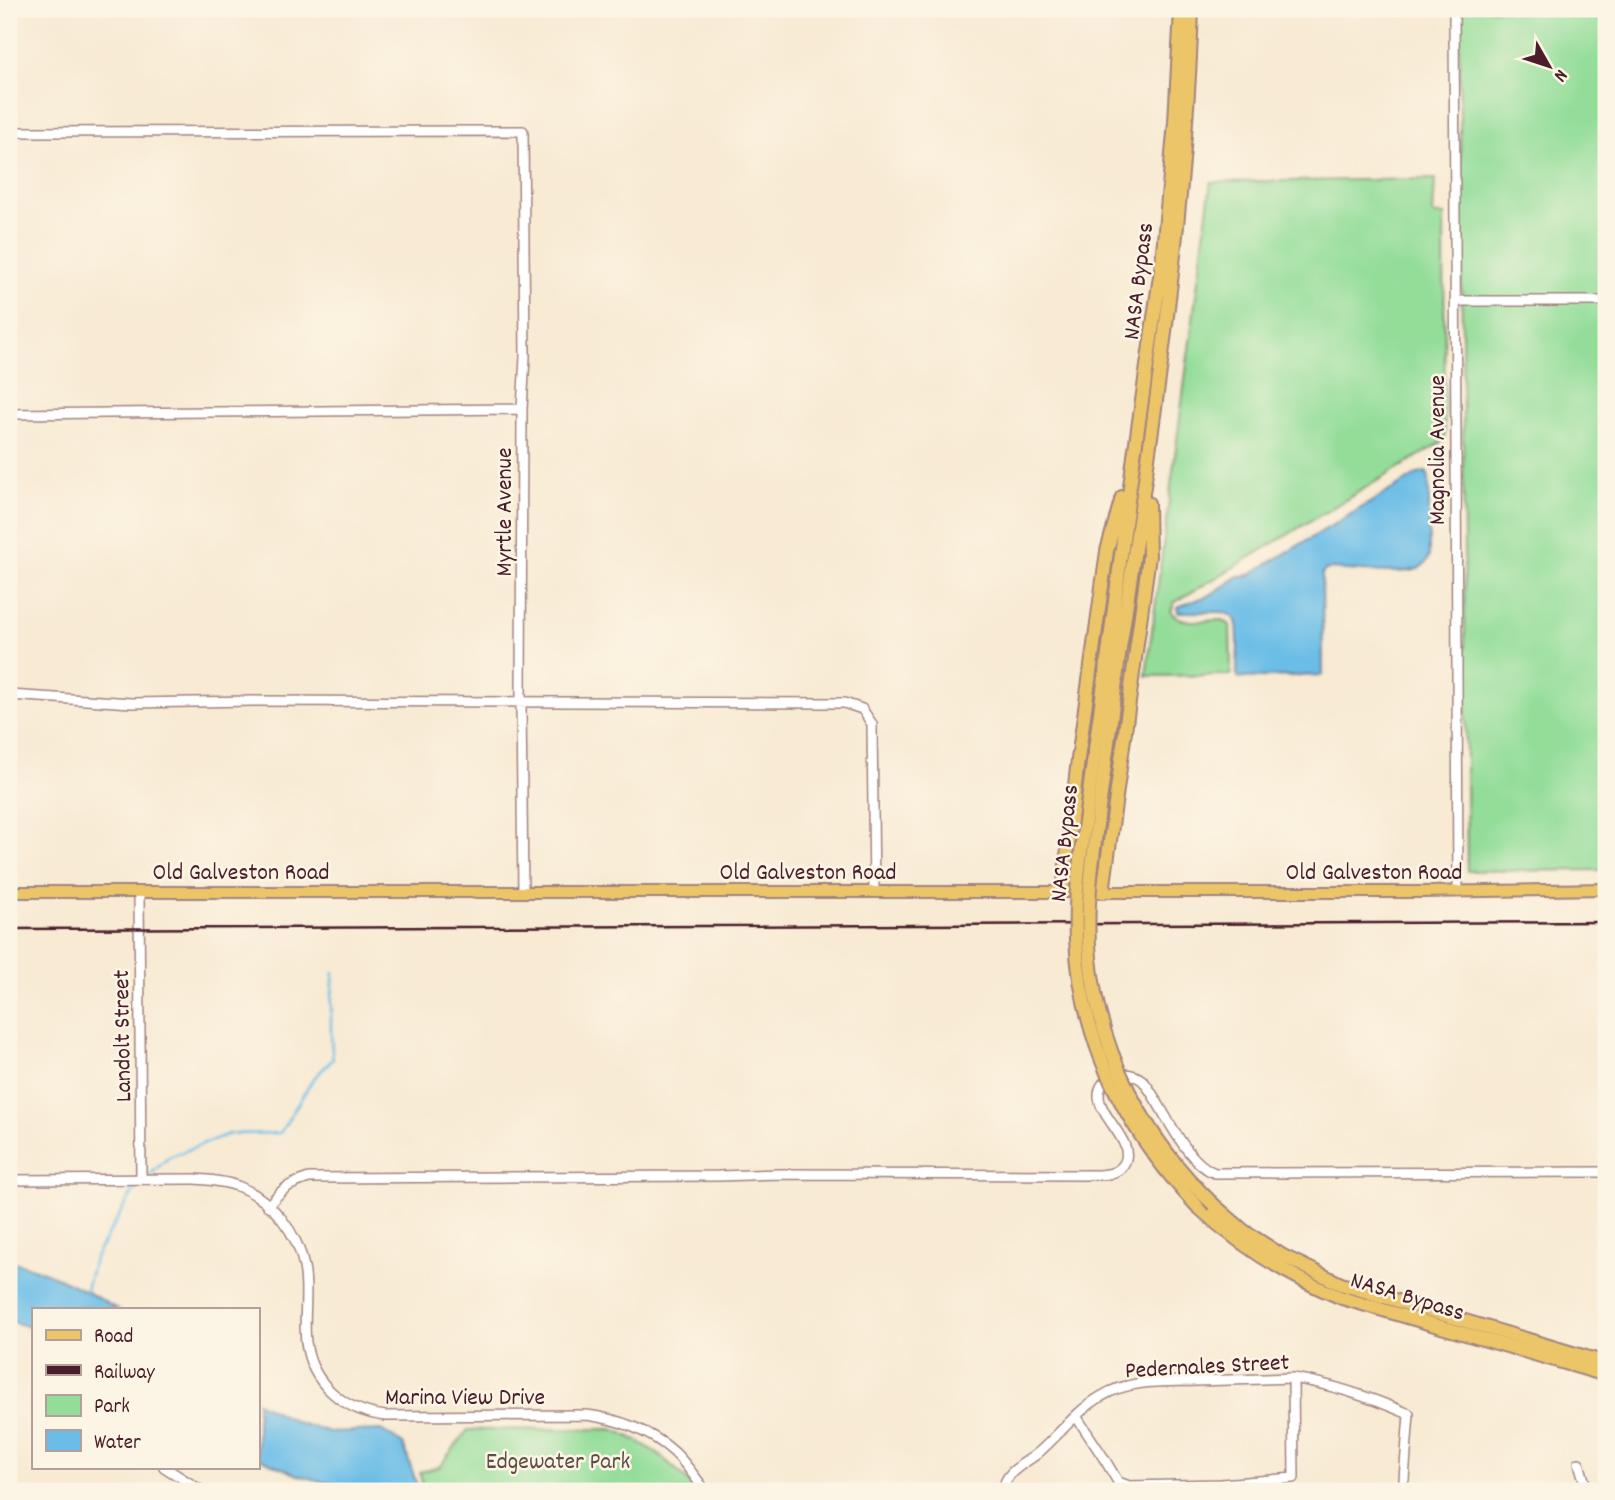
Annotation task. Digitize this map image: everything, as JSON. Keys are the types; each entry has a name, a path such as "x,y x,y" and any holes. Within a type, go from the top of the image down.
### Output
{"highway":[{"name":"NASA Bypass","path":"1181,9 1167,216 1133,456 1090,879 1089,941 1093,980 1112,1053 1139,1111 1171,1159 1214,1205 1244,1231 1268,1247 1335,1282 1606,1363"},
{"name":"NASA Bypass","path":"1192,9 1182,169 1148,466 1077,887 1076,939 1083,992 1098,1050 1118,1097 1167,1174 1197,1206 1259,1257 1290,1275 1342,1298 1606,1376"},
{"path":"1063,892 1078,759 1107,551 1133,456"},
{"path":"1103,892 1149,556 1148,466"},
{"path":"1078,759 1099,771 1110,769 1122,759"}],"main road":[{"name":"Old Galveston Road","path":"9,892 1458,892 1606,889"}],"street":[{"name":"Magnolia Avenue","path":"1454,9 1458,892"},
{"name":"Myrtle Avenue","path":"9,132 523,131 523,892"},
{"path":"1455,301 1606,300"},
{"path":"9,414 523,409"},
{"path":"9,695 132,703 844,703 862,709 872,724 874,892"},
{"name":"Landolt Street","path":"139,892 141,1179"},
{"path":"268,1206 291,1184 309,1178 1109,1174 1121,1168 1126,1155 1124,1145 1102,1108 1100,1090 1107,1080 1128,1073 1140,1077 1193,1156 1204,1168 1215,1173 1606,1172"},
{"path":"9,1180 141,1179"},
{"name":"Marina View Drive","path":"141,1179 217,1181 240,1187 268,1206 290,1230 301,1253 305,1269 306,1341 321,1382 338,1398 360,1411 385,1416 587,1415 611,1419 646,1433 668,1447 706,1491"},
{"path":"1076,1416 1118,1482 1129,1486 1226,1487 1294,1478 1293,1378"},
{"name":"Pedernales Street","path":"1003,1491 1005,1480 1012,1473 1039,1452 1076,1416 1100,1397 1114,1390 1132,1385 1293,1378 1311,1381 1409,1413 1404,1479"},
{"path":"1579,1463 1584,1491"},
{"path":"166,1468 202,1491"}],"green space":[{"path":"1459,9 1606,9 1606,870 1467,871"},
{"path":"1435,179 1433,213 1444,215 1445,440 1174,603 1171,612 1182,619 1223,620 1230,625 1231,675 1146,676 1211,182"},
{"name":"Edgewater Park","path":"612,1429 658,1454 696,1491 423,1491 420,1472 439,1467 468,1430"}],"water":[{"path":"1426,472 1429,479 1429,556 1424,565 1418,569 1400,572 1328,569 1322,574 1323,675 1239,678 1238,631 1233,617 1222,612 1178,612 1177,607 1210,595 1239,576 1249,575 1418,474"},
{"path":"9,1261 65,1281 115,1308 32,1308 32,1328 9,1321"},
{"path":"259,1403 298,1423 330,1432 381,1430 403,1444 419,1491 340,1491 335,1485 298,1475 259,1458"}],"waterway":[{"path":"149,1176 169,1157 229,1134 280,1133 313,1079 333,1059 331,1016 334,972"},
{"path":"85,1294 94,1259 134,1190 142,1183"}],"railway":[{"path":"9,929 1606,922"}]}
